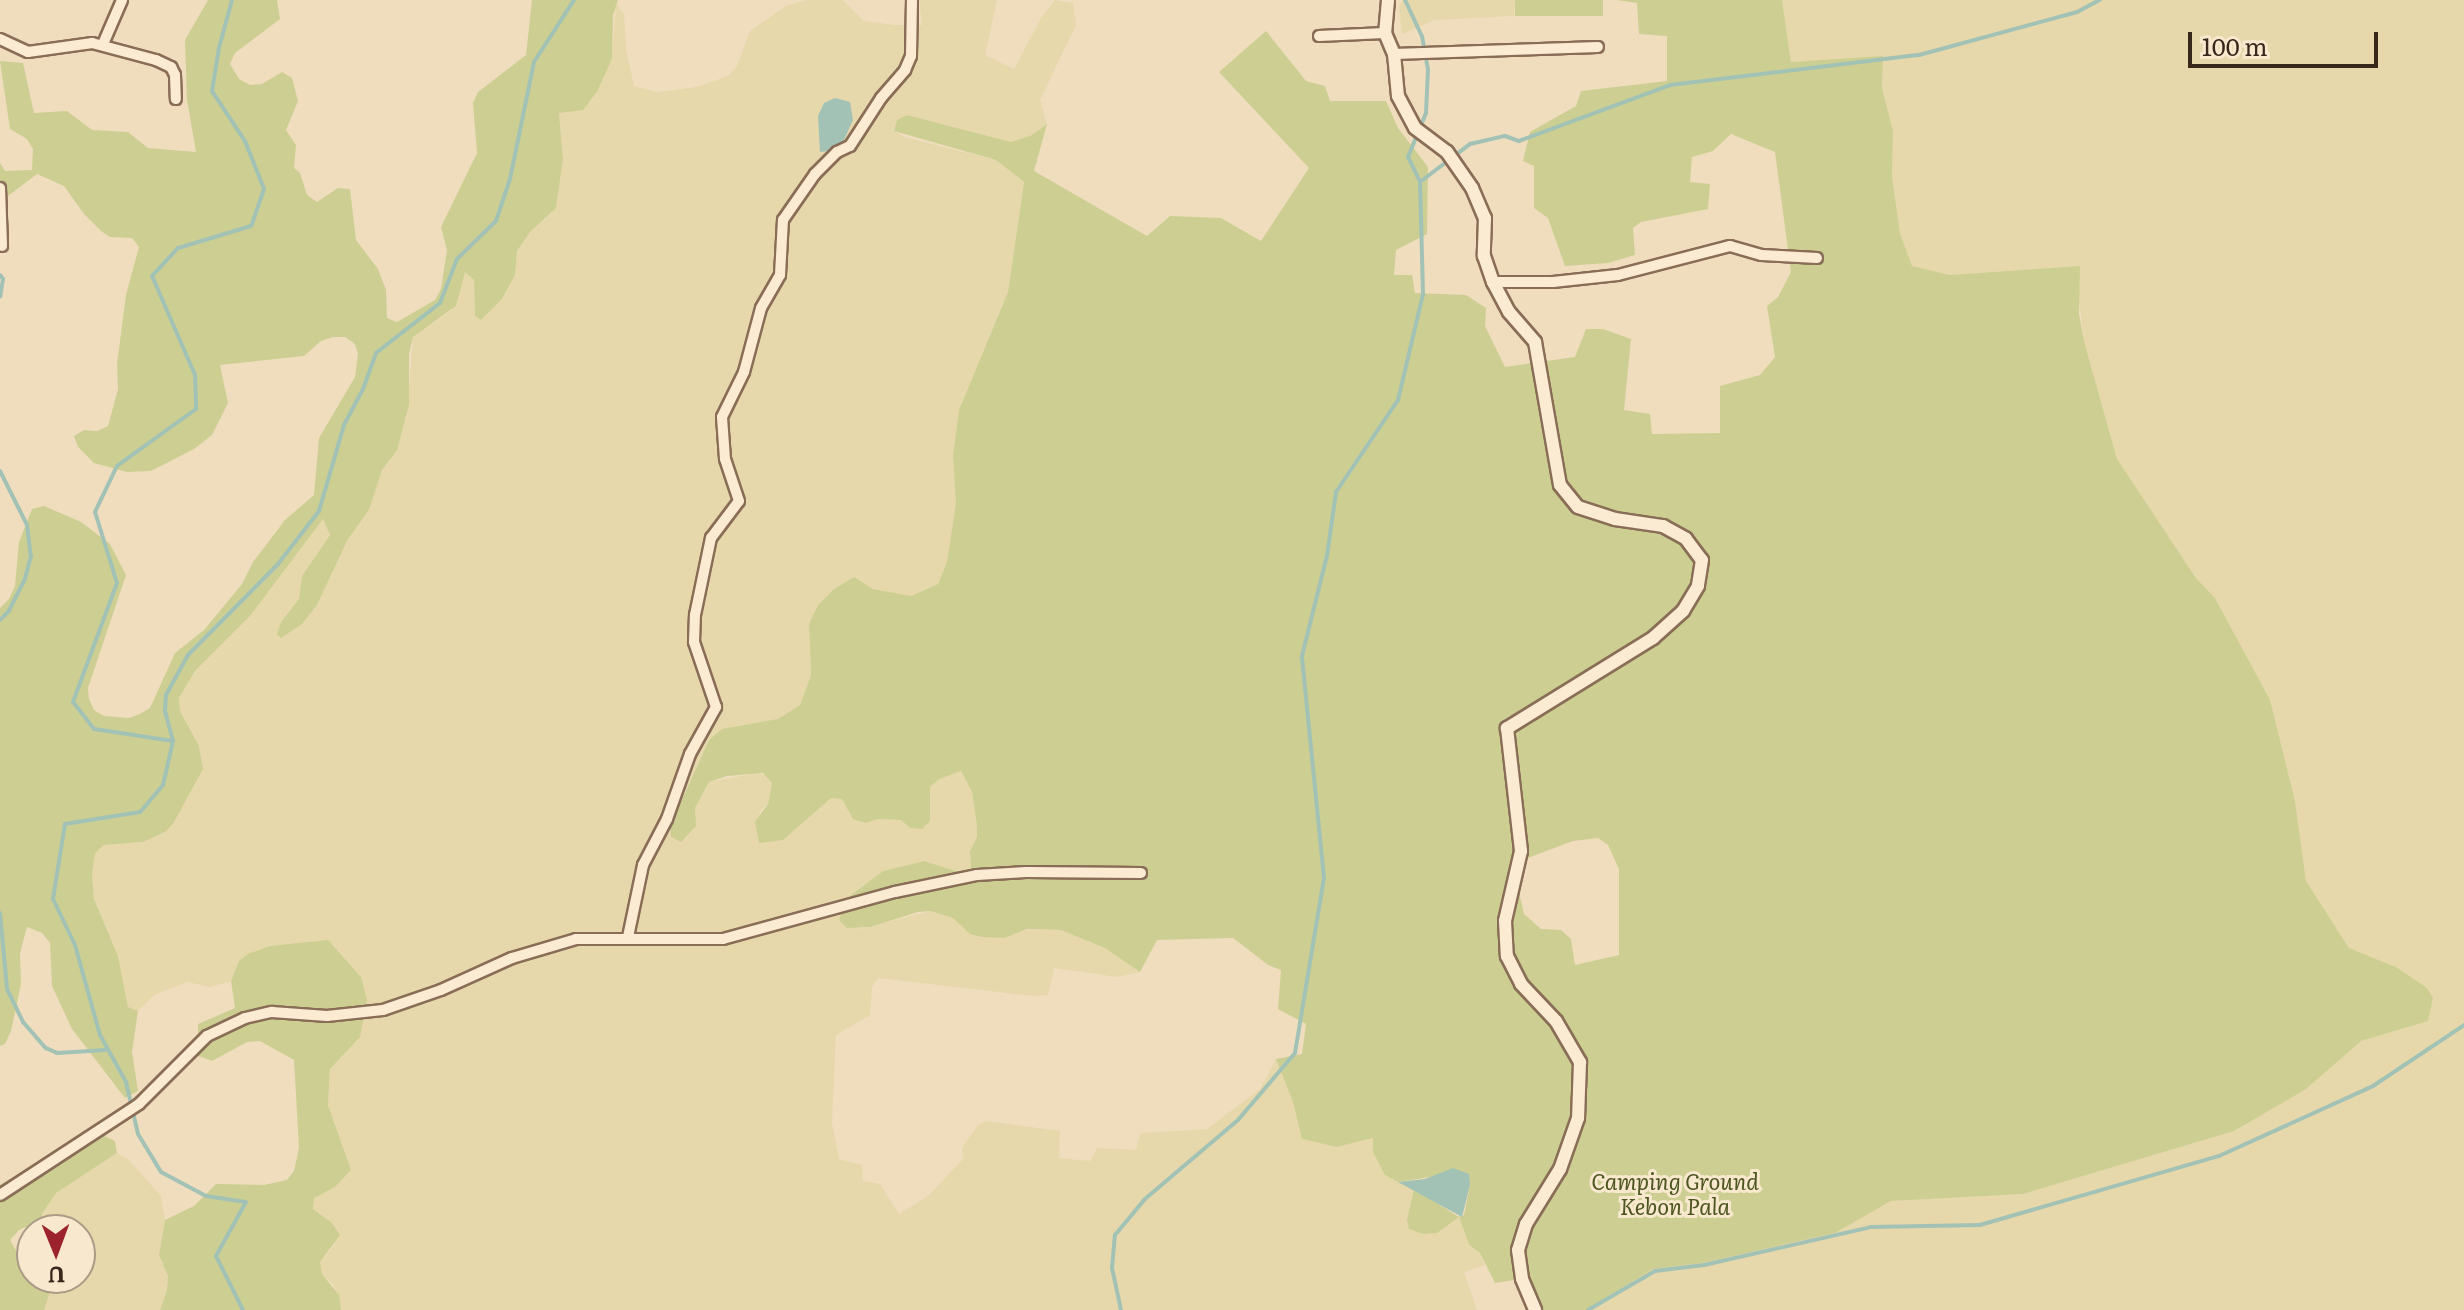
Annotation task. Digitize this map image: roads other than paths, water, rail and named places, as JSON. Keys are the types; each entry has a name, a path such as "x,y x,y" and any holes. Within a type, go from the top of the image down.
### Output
{"street":[{"path":"103,44 122,0"},
{"path":"628,937 643,865 667,819 690,754 716,707 694,642 695,615 711,538 739,501 725,459 722,417 744,372 761,308 780,275 783,220 815,174 837,152 850,146 905,70 911,56 912,0"},
{"path":"1388,0 1385,33 1394,54 1398,96 1421,131 1447,152 1458,166 1485,218 1484,256 1493,282 1509,312 1535,342 1560,485 1578,507 1615,519 1663,526 1686,539 1702,560 1698,586 1683,611 1653,638 1507,728 1521,851 1505,921 1507,956 1521,984 1556,1021 1580,1062 1578,1118 1560,1169 1526,1224 1518,1250 1522,1279 1535,1310"},
{"path":"1319,36 1385,33"},
{"path":"0,39 28,52 75,43 103,44 171,67 175,75 176,99"},
{"path":"1394,54 1433,50 1598,47"},
{"path":"0,188 2,246"},
{"path":"1493,282 1553,282 1618,275 1730,246 1762,255 1817,258"},
{"path":"0,1194 139,1104 207,1036 233,1022 272,1012 327,1016 383,1010 548,945 576,939 723,939 895,892 977,875 1026,872 1141,873"}],"waterway":[{"path":"232,0 212,91 245,141 264,189 251,226 178,248 152,276 195,375 196,409 117,466 95,512 117,583 73,702 94,729 173,741 163,785 140,812 65,824 53,899 75,945 100,1035 126,1082 138,1134 161,1172 206,1196 246,1202 216,1256 243,1310"},
{"path":"173,741 165,712 166,695 188,655 278,564 319,511 344,425 363,389 376,353 440,303 457,259 496,221 510,179 534,62 574,0"},
{"path":"1405,0 1422,36 1428,69 1426,113 1408,157 1420,182"},
{"path":"1121,1310 1112,1268 1115,1235 1145,1199 1238,1120 1295,1053 1324,878 1302,656 1327,556 1336,492 1398,400 1423,294 1420,182 1470,144 1505,136 1519,141 1670,85 1919,55 2077,12 2100,0"},
{"path":"0,275 3,279 0,297"},
{"path":"0,471 27,525 31,556 25,579 9,611 0,620"},
{"path":"0,913 7,989 23,1022 46,1048 57,1053 106,1050"},
{"path":"1588,1310 1655,1271 1704,1265 1871,1227 1980,1225 2219,1156 2373,1086 2464,1025"}],"park label":[{"name":"Camping Ground Kebon Pala","path":"1675,1192"}]}
